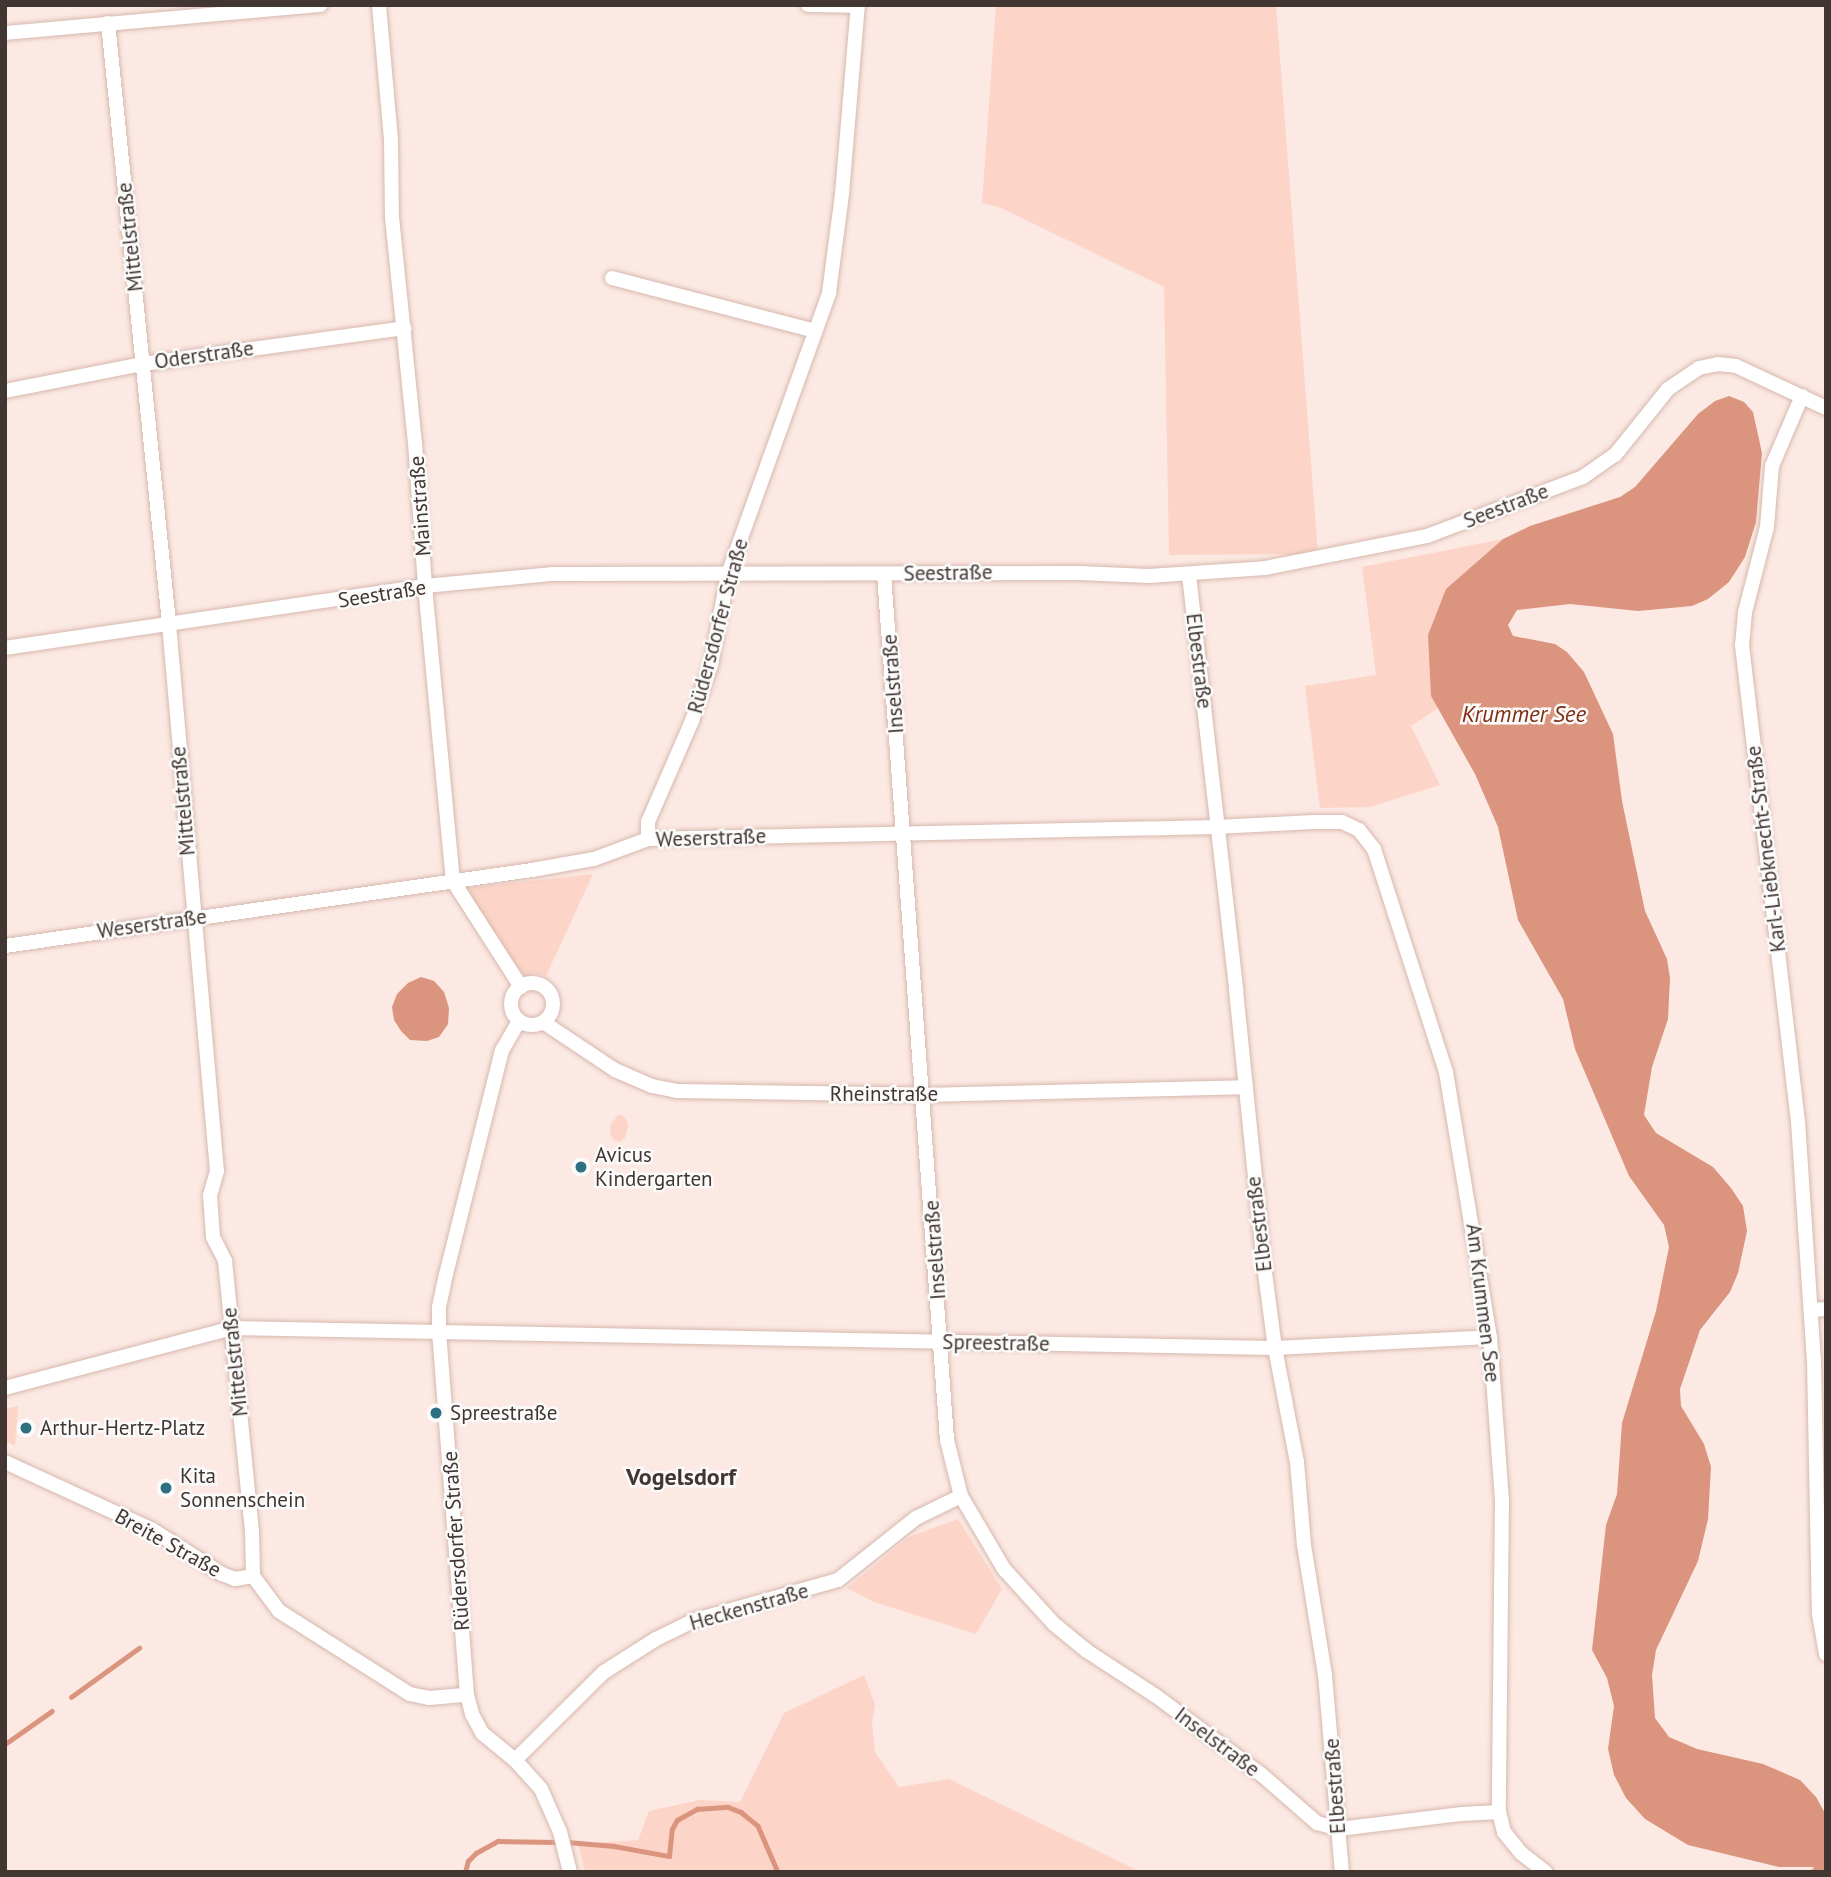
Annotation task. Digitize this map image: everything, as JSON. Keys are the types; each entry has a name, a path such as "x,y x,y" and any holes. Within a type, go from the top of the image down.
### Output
{"street":[{"path":"5,33 321,5"},
{"name":"Mainstraße","path":"379,5 391,140 392,217 405,328 425,586 453,881 520,987"},
{"path":"808,5 858,6"},
{"name":"Rüdersdorfer Straße","path":"648,839 648,822 692,721 711,665 729,574 833,275 858,6"},
{"name":"Mittelstraße","path":"108,23 169,624 217,1171 210,1195 213,1237 225,1261 252,1531 253,1576"},
{"path":"612,278 815,331"},
{"name":"Oderstraße","path":"5,391 142,364 405,328"},
{"name":"Seestraße","path":"5,648 425,586 553,574 1189,575 1265,568 1417,538 1583,477 1615,455 1668,389 1699,368 1718,364 1737,366 1826,408"},
{"name":"Karl-Liebknecht-Straße","path":"1802,396 1772,466 1767,527 1745,612 1742,645 1819,1309 1819,1614 1826,1654"},
{"name":"Inselstraße","path":"884,574 947,1440 961,1496 1004,1569 1054,1624 1087,1651 1156,1696 1262,1775 1317,1823 1339,1829"},
{"name":"Elbestraße","path":"1189,575 1275,1348 1297,1462 1304,1545 1325,1675 1342,1872"},
{"name":"Weserstraße","path":"5,946 594,859 648,839 1342,822"},
{"name":"Am Krummen See","path":"1342,822 1359,830 1374,849 1446,1072 1490,1337 1502,1525 1499,1812"},
{"path":"539,985 549,993 552,1005 543,1022 531,1025 519,1021 511,1003 520,987 539,985"},
{"name":"Rüdersdorfer Straße","path":"519,1021 502,1049 446,1274 439,1308 439,1331 467,1695 472,1714 482,1733 514,1759 541,1789 559,1832 570,1872"},
{"name":"Rheinstraße","path":"543,1022 614,1070 664,1089 709,1094 923,1095 1244,1087"},
{"name":"Spreestraße","path":"5,1388 232,1328 1275,1348 1490,1337"},
{"name":"Breite Straße","path":"5,1462 150,1530 222,1574 235,1579 253,1576"},
{"name":"Heckenstraße","path":"514,1759 604,1672 656,1639 695,1620 838,1580 916,1518 961,1496"},
{"path":"253,1576 279,1611 410,1694 429,1698 467,1695"},
{"path":"1339,1829 1499,1812 1504,1832 1521,1853 1545,1872"}],"shaded area":[{"path":"996,5 1276,5 1318,554 1169,555 1164,287 1001,208 982,203"},
{"path":"1503,539 1446,589 1431,696 1438,708 1411,726 1440,785 1370,807 1320,808 1305,686 1376,675 1362,567"},
{"path":"593,874 546,976 536,973 525,976 510,959 481,915 469,888"},
{"path":"619,1114 625,1117 628,1125 625,1138 620,1142 613,1140 610,1132 611,1124"},
{"path":"18,1406 15,1446 5,1441 5,1409"},
{"path":"958,1519 1002,1589 976,1634 874,1602 847,1588 909,1537"},
{"path":"864,1675 875,1704 872,1724 875,1752 899,1787 949,1779 1141,1872 585,1872 578,1844 638,1840 649,1811 699,1800 740,1802 784,1713"}],"water":[{"name":"Krummer See","path":"1729,396 1744,402 1753,412 1762,453 1756,522 1745,557 1729,582 1708,599 1692,606 1638,611 1570,604 1517,610 1508,625 1513,636 1555,644 1567,652 1584,672 1613,734 1622,801 1645,911 1667,959 1670,978 1668,1019 1652,1067 1644,1115 1656,1133 1713,1167 1743,1206 1747,1231 1738,1273 1730,1292 1700,1330 1680,1389 1681,1406 1704,1444 1711,1467 1708,1519 1698,1561 1656,1650 1652,1675 1655,1718 1669,1737 1697,1749 1763,1764 1800,1780 1816,1797 1826,1815 1826,1872 1818,1872 1813,1867 1779,1867 1688,1845 1645,1819 1626,1798 1614,1775 1608,1749 1614,1706 1607,1678 1592,1650 1606,1525 1617,1494 1622,1423 1656,1311 1669,1247 1664,1225 1629,1176 1575,1049 1563,999 1518,920 1498,827 1475,774 1431,696 1428,635 1446,589 1503,539 1530,526 1620,497 1635,487 1698,414 1715,401"},
{"path":"421,977 434,981 444,992 449,1008 448,1024 439,1037 427,1041 410,1040 394,1020 392,1007 397,994 408,983"}],"waterway":[{"path":"71,1697 139,1648"},
{"path":"5,1744 52,1711"},
{"path":"567,1842 614,1846 669,1856 672,1829 677,1820 697,1809 728,1807 741,1812 758,1826 778,1872"},
{"path":"465,1872 468,1861 476,1853 498,1841 558,1842"},
{"path":"1811,1872 1826,1864"}],"place":[{"name":"Avicus Kindergarten","path":"581,1167"},
{"name":"Spreestraße","path":"436,1413"},
{"name":"Arthur-Hertz-Platz","path":"26,1428"},
{"name":"Kita Sonnenschein","path":"166,1488"}],"district":[{"name":"Vogelsdorf","path":"681,1477"}]}
